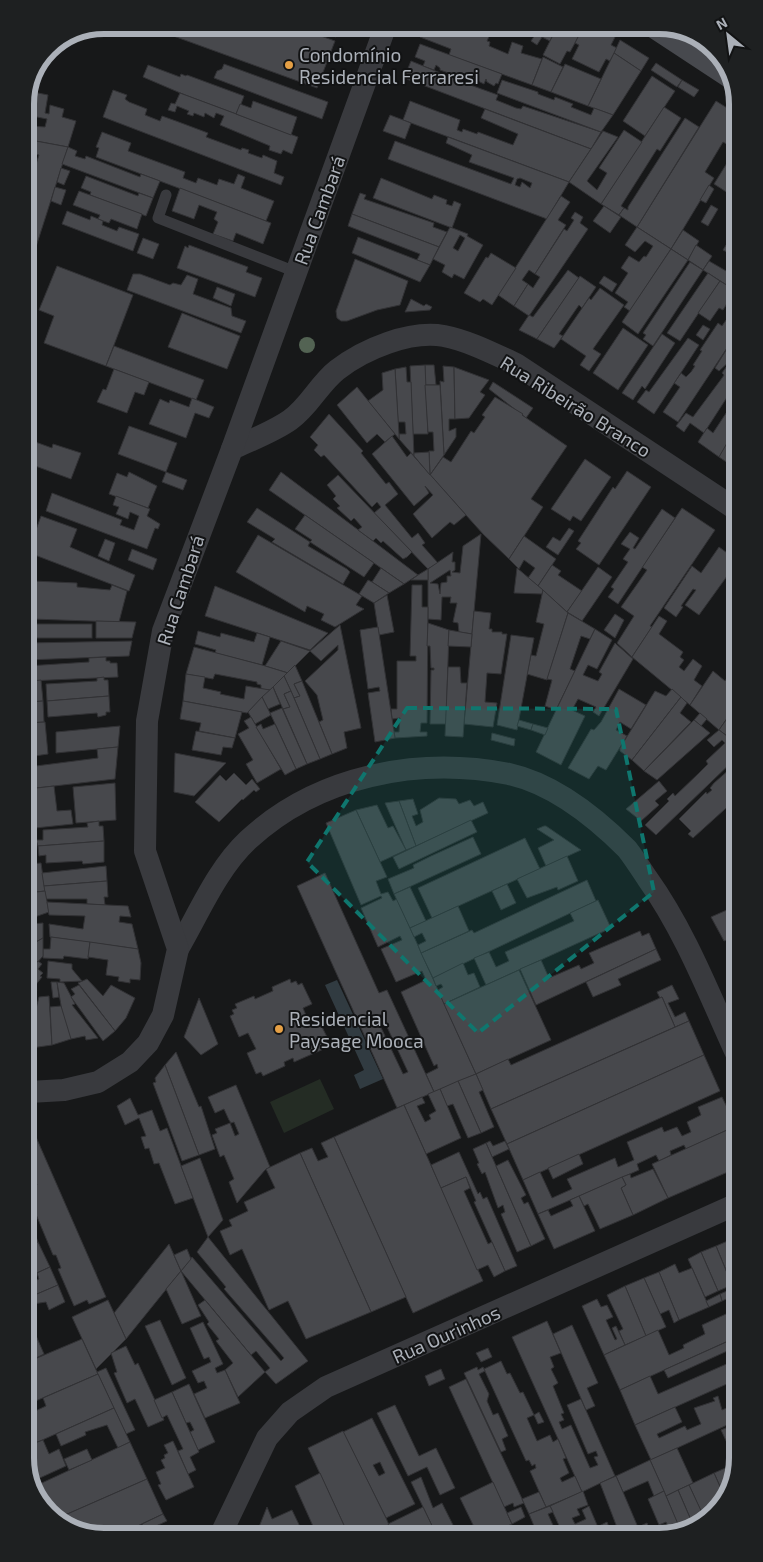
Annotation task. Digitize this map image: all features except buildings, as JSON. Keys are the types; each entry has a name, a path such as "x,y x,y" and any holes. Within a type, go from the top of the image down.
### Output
{"street":[{"name":"Rua Cambará","path":"178,949 145,851 147,721 163,631 232,449 383,34"},
{"path":"671,35 717,64"},
{"name":"Rua Ribeirão Branco","path":"232,449 291,420 336,370 363,354 418,336 443,336 476,346 516,364 729,505"},
{"path":"34,1092 64,1090 98,1082 130,1062 148,1043 163,1014 178,949 217,878 247,841 277,816 320,791 357,778 395,771 456,769 510,774 550,790 593,817 628,851 669,909 729,1023"},
{"name":"Rua Ourinhos","path":"224,1528 266,1438 290,1412 326,1388 729,1208"}],"lane":[{"path":"166,195 158,218 296,272"}],"highlighted area":[{"path":"407,708 616,709 654,892 478,1033 307,862"}],"shaded area":[{"path":"337,980 383,1079 360,1089 354,1075 364,1070 325,985"},
{"path":"320,1079 334,1109 284,1133 270,1102"}],"place":[{"name":"Condomínio Residencial Ferraresi","path":"289,65"},
{"name":"Residencial Paysage Mooca","path":"279,1029"}]}
